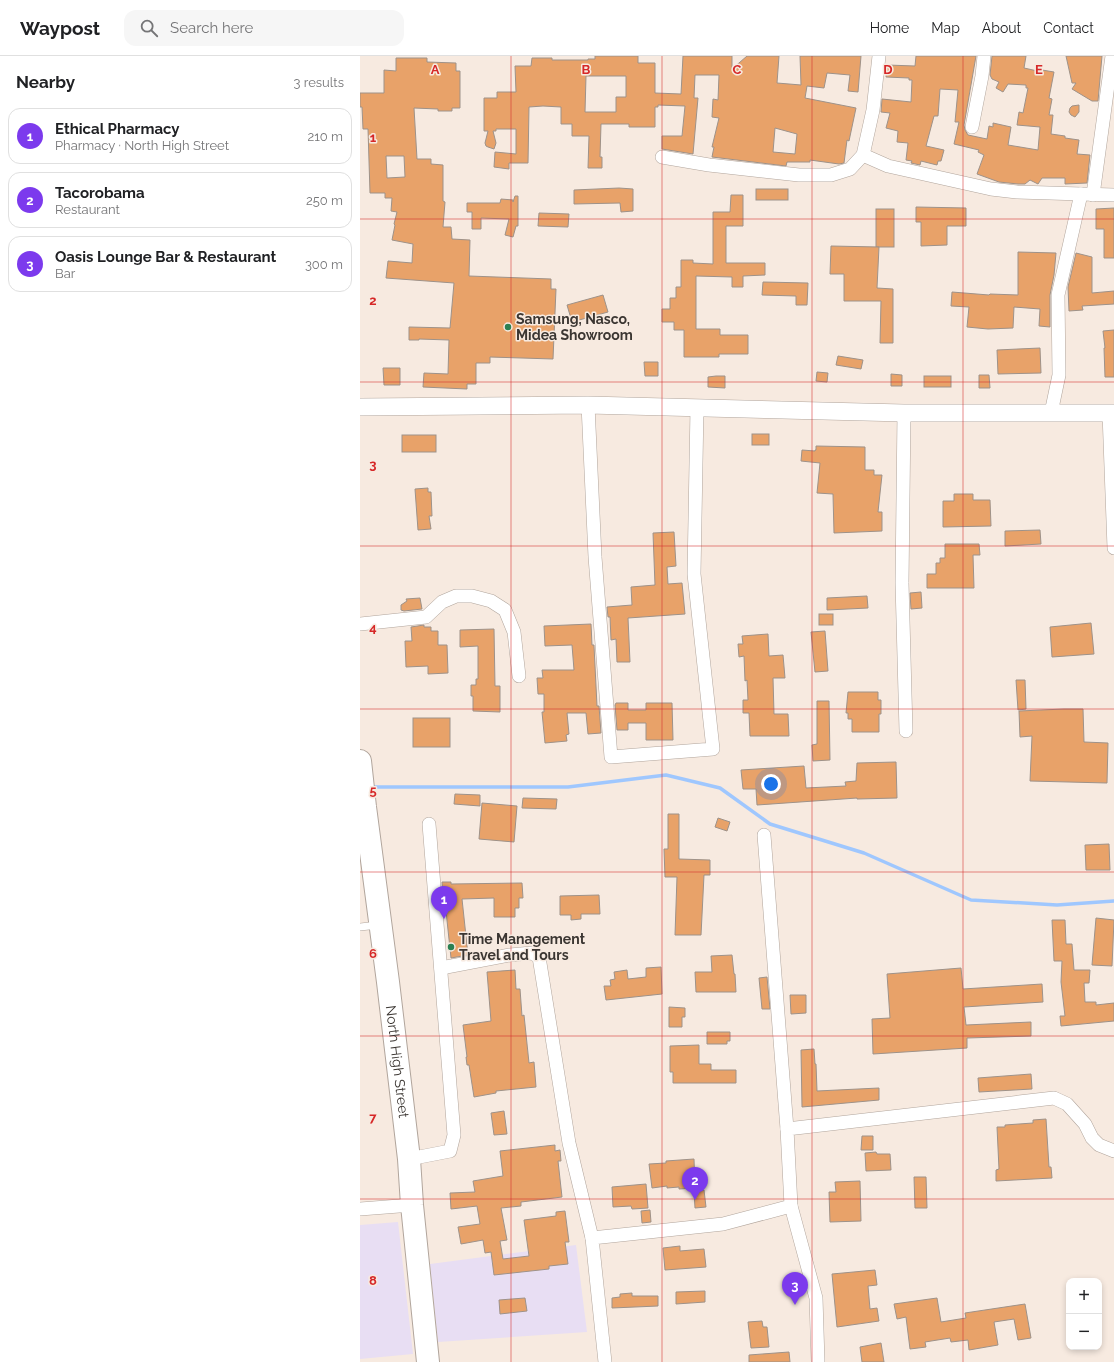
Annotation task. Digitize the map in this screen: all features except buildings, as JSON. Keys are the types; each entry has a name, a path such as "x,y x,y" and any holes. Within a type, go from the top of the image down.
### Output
{"highway":[{"name":"North High Street","path":"360,765 364,807 370,926 409,1159 412,1205 428,1362"}],"street":[{"path":"662,157 708,165 806,175 832,175 850,169 863,155 873,110 879,56"},
{"path":"972,126 982,76 984,56"},
{"path":"1051,413 1059,375 1058,295 1087,195 1112,56"},
{"path":"863,155 888,166 991,189 1017,192 1114,195"},
{"path":"360,407 588,405 904,413 1111,413 1114,548"},
{"path":"588,405 595,557 611,757 713,749 694,574 697,408"},
{"path":"904,413 902,583 906,732"},
{"path":"360,624 426,617 442,602 456,596 472,596 491,601 505,610 514,632 519,676"},
{"path":"409,1159 450,1151 454,1135 429,824"},
{"path":"764,835 792,1206 816,1298 818,1362"},
{"path":"441,968 510,955 532,953 539,957 569,1143 592,1238 604,1362"},
{"path":"787,1129 1054,1098 1067,1104 1085,1124 1092,1138 1099,1145 1114,1151"},
{"path":"360,1209 412,1205"},
{"path":"592,1238 723,1224 792,1206"}],"shaded area":[{"path":"398,1222 413,1354 360,1359 360,1225"},
{"path":"576,1245 587,1332 438,1342 430,1264"}],"waterway":[{"path":"369,787 568,787 666,775 720,788 770,824 864,853 971,900 1057,905 1114,901"}],"place":[{"name":"Samsung, Nasco, Midea Showroom","path":"508,327"},
{"name":"Ethical Pharmacy","path":"444,919"},
{"name":"Time Management Travel and Tours","path":"451,947"},
{"name":"Tacorobama","path":"695,1200"},
{"name":"Oasis Lounge Bar & Restaurant","path":"795,1305"}]}
